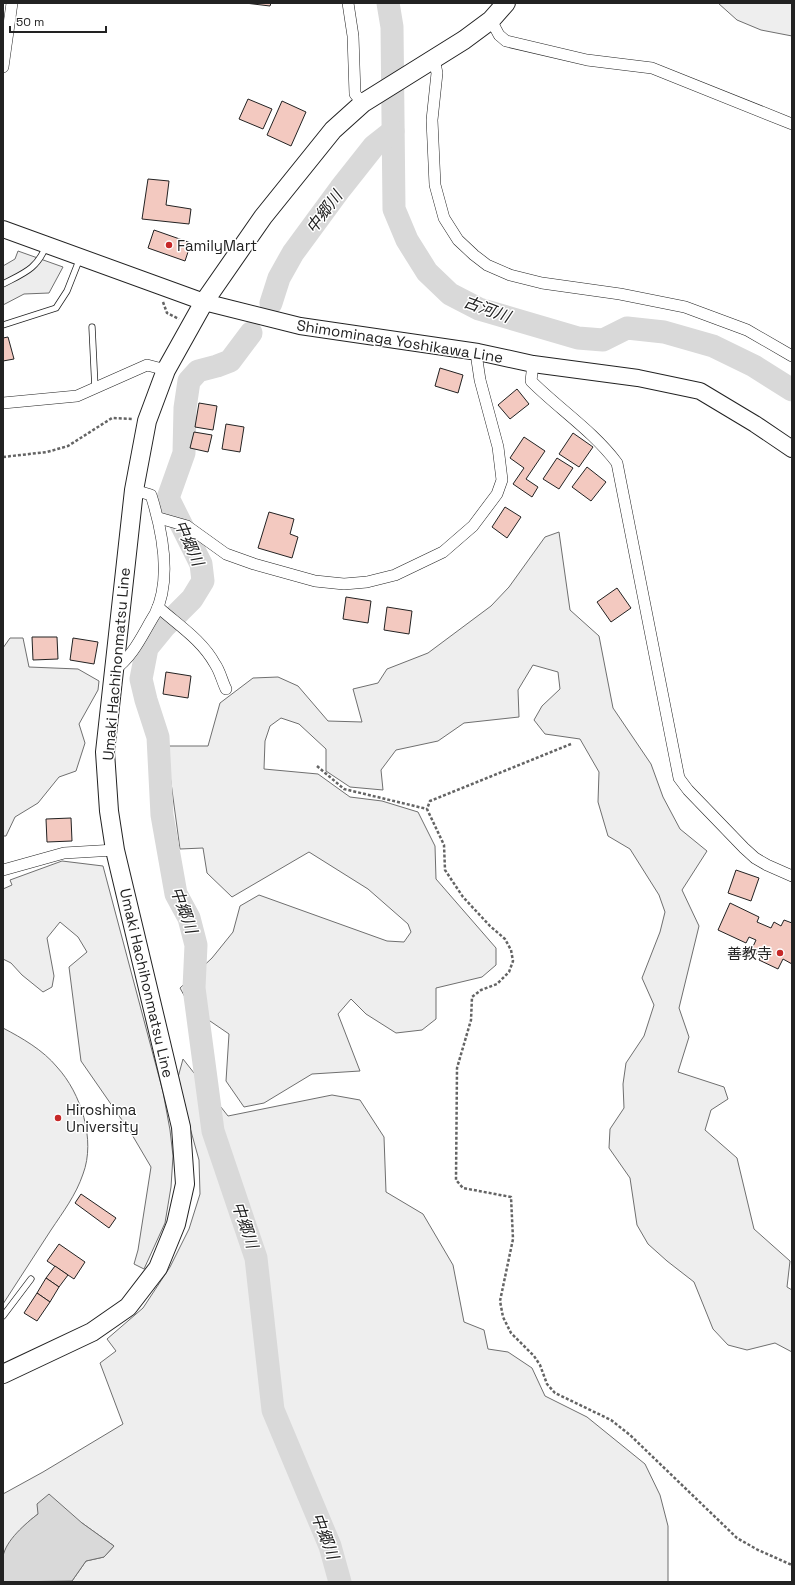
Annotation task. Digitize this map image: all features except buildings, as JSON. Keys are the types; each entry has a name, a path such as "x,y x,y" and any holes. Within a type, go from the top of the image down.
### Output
{"main road":[{"name":"Umaki Hachihonmatsu Line","path":"3,1374 92,1332 128,1306 158,1268 176,1224 185,1184 181,1127 115,850 109,811 105,752 134,490 147,421 166,370 204,302 263,217 333,130 363,103 464,40 491,20 506,3"},
{"name":"Shimominaga Yoshikawa Line","path":"3,230 204,302 300,326 478,352 533,364 638,378 700,391 755,424 792,449"}],"street":[{"path":"3,67 12,3"},
{"path":"348,3 353,36 355,94 363,103"},
{"path":"491,20 499,35 506,41 587,60 652,68 792,124"},
{"path":"431,61 437,73 432,120 435,185 444,218 458,240 474,255 487,265 510,275 542,283 620,294 685,307 747,330 792,356"},
{"path":"159,518 187,526 226,554 254,564 315,581 344,584 367,582 395,575 443,552 473,526 497,494 502,480 498,447 480,380 477,360 478,352"},
{"path":"533,364 531,381 547,397 606,448 617,463 679,778 688,790 755,858 792,876"},
{"path":"3,403 77,396 147,365 166,370"},
{"path":"114,670 124,663 131,654 158,607 164,582 164,563 159,518 151,495 134,490"},
{"path":"158,607 188,632 203,647 215,664 226,689"},
{"path":"3,870 64,853 115,850"}],"lane":[{"path":"3,284 33,268 42,256 46,245"},
{"path":"3,325 56,308 67,291 80,257"},
{"path":"92,327 95,388"},
{"path":"3,1316 31,1279"}],"path":[{"path":"3,458 47,452 68,446 112,418 147,421"},
{"path":"571,744 430,801 427,808 444,845 445,870 463,896 490,926 505,939 511,950 513,961 509,972 497,984 481,990 472,998 471,1020 457,1068 456,1180 463,1188 511,1197 513,1239 500,1301 503,1317 511,1333 534,1356 540,1365 547,1384 555,1392 611,1420 630,1435 737,1538 758,1550 792,1565"},
{"path":"317,766 344,789 427,808"}],"shaded area":[{"path":"718,3 792,3 792,36 761,30 737,20"},
{"path":"18,251 63,267 49,293 24,294 3,305 3,266 15,259"},
{"path":"559,532 570,610 599,636 613,708 651,764 663,797 680,829 707,851 682,890 699,926 679,1008 689,1037 678,1072 724,1087 728,1099 711,1110 705,1130 737,1158 754,1229 790,1261 787,1287 792,1290 792,1352 775,1343 747,1350 728,1345 713,1329 694,1282 648,1244 637,1225 630,1178 609,1148 610,1129 624,1108 623,1084 626,1063 644,1036 654,1005 642,978 660,932 665,912 659,895 630,849 608,836 598,802 599,772 580,739 545,734 534,720 542,706 560,689 558,672 533,665 518,690 519,717 464,723 438,741 396,750 381,770 383,790 350,787 326,771 326,749 299,724 281,718 270,726 265,741 264,769 318,774 350,797 382,801 418,812 435,846 436,879 496,948 496,965 482,977 436,988 436,1019 422,1030 396,1033 366,1014 351,999 338,1014 360,1071 312,1074 264,1103 244,1107 226,1081 229,1034 191,1008 180,988 212,958 233,932 240,906 259,895 387,941 404,942 411,932 408,924 368,889 309,852 232,897 207,873 203,848 180,849 166,746 208,746 220,703 253,678 278,677 298,686 328,721 362,722 353,689 378,683 387,669 428,653 491,606 509,587 545,537"},
{"path":"10,638 23,638 29,667 78,669 99,681 98,690 79,724 85,743 76,771 59,777 38,803 15,817 6,836 3,836 3,648"},
{"path":"62,861 103,866 163,1092 173,1156 171,1187 165,1223 144,1269 134,1264 138,1250 151,1167 131,1133 81,1061 69,967 87,952 78,937 60,922 47,938 54,976 52,987 43,992 22,975 11,963 3,959 3,889 12,885 10,880"},
{"path":"3,1028 25,1040 39,1050 66,1078 79,1103 84,1118 88,1147 87,1161 80,1182 73,1196 3,1304"},
{"path":"183,1059 228,1116 332,1095 360,1100 384,1137 386,1192 423,1214 453,1265 464,1322 484,1330 488,1349 508,1352 532,1368 545,1396 587,1417 645,1464 660,1495 668,1526 668,1582 59,1582 72,1581 86,1561 104,1557 114,1546 82,1523 38,1514 18,1533 3,1555 3,1494 123,1424 100,1363 116,1351 107,1339 143,1308 170,1267 189,1229 200,1194 199,1160 177,1081"},
{"path":"49,1494 82,1523 114,1546 104,1557 86,1561 72,1581 3,1582 3,1557 8,1545 22,1527 38,1514 37,1504"}],"waterway":[{"name":"古河川","path":"388,3 392,27 394,209 407,240 427,272 450,294 479,309 578,338 603,340 627,328 664,332 713,346 754,366 792,390"},
{"name":"中郷川","path":"271,303 279,278 293,253 374,146 393,131"},
{"name":"中郷川","path":"251,333 230,361 198,371 189,381 185,408 184,453 168,498 201,564 203,581 192,599 165,626 147,648 141,679 158,737 162,815 176,894 189,918 196,945 194,988 213,1131 256,1258 273,1410 330,1546 340,1582"}],"place":[{"name":"FamilyMart","path":"169,245"},
{"name":"善教寺","path":"780,953"},
{"name":"Hiroshima University","path":"58,1118"}]}
